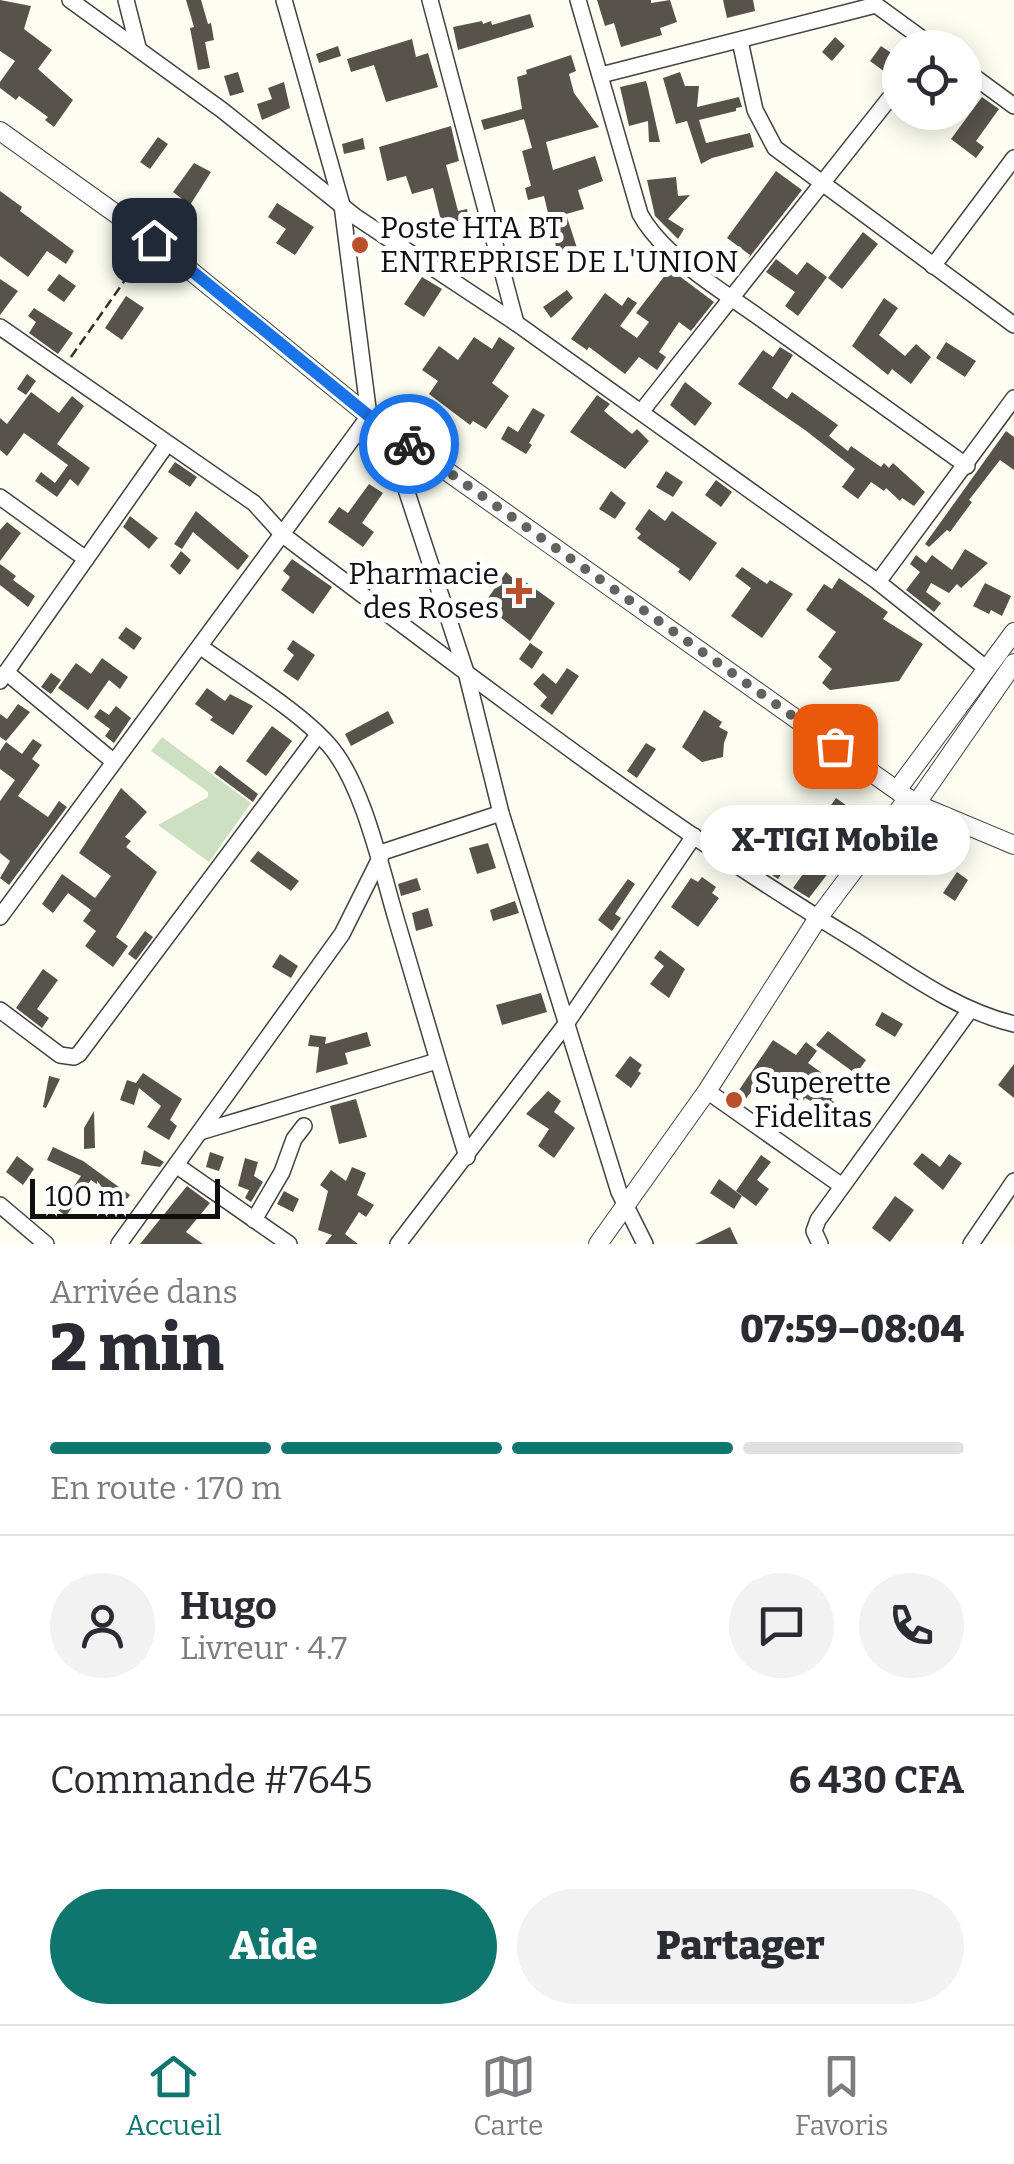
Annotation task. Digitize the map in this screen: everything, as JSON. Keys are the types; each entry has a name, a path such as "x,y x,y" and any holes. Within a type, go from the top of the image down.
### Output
{"street":[{"path":"70,0 138,47 342,205 516,323 878,582 1001,679"},
{"path":"126,0 138,47"},
{"path":"284,0 342,205 369,416 400,471 466,672 501,813 566,1024 625,1205 645,1244"},
{"path":"430,0 516,323"},
{"path":"578,0 648,230 732,297 966,466"},
{"path":"601,75 740,41 838,6 878,5 910,30"},
{"path":"740,41 755,110 775,148 1014,325"},
{"path":"982,82 1014,106"},
{"path":"641,412 882,108"},
{"path":"0,131 154,240 369,416 907,797 1014,845"},
{"path":"933,266 1014,158"},
{"path":"0,327 254,503 284,535 694,836 818,918 970,1010 1014,1024"},
{"path":"878,582 1014,398"},
{"path":"0,917 369,416"},
{"path":"114,762 3,676 167,444"},
{"path":"0,497 86,558"},
{"path":"1001,679 1014,632"},
{"path":"201,647 318,735 342,764 378,858 467,1157"},
{"path":"598,1244 707,1091 818,918 907,797 1014,664"},
{"path":"0,1010 60,1055 74,1058 79,1054 318,735"},
{"path":"120,1244 342,934 378,858 388,849 501,813"},
{"path":"398,1244 566,1024 694,836"},
{"path":"820,1244 815,1226 970,1010"},
{"path":"200,1132 437,1061"},
{"path":"707,1091 842,1186"},
{"path":"254,1220 304,1126"},
{"path":"176,1166 288,1244"},
{"path":"971,1244 1014,1181"},
{"path":"0,1205 46,1244"}],"path":[{"path":"62,370 154,240"}],"green space":[{"path":"162,737 251,803 209,862 158,825 208,797 208,792 151,751"}],"building":[{"path":"0,0 31,6 24,29 52,50 38,69 73,100 54,127 45,120 48,117 19,96 16,100 0,88 15,61 0,51"},
{"path":"186,0 201,0 208,24 211,23 214,40 205,42 210,68 198,70 190,28 194,27"},
{"path":"597,0 670,0 677,22 660,28 662,35 621,47 614,23 605,26"},
{"path":"723,0 753,0 755,11 727,18"},
{"path":"530,14 534,27 458,50 453,27 482,21 491,21 492,25"},
{"path":"835,37 845,46 832,61 822,52"},
{"path":"412,39 416,57 428,53 438,87 386,102 374,65 351,72 347,59"},
{"path":"338,46 341,56 319,63 316,54"},
{"path":"881,46 882,47 882,70 870,61"},
{"path":"571,55 576,71 569,74 574,93 599,127 546,142 553,170 595,156 603,181 578,190 584,209 566,214 577,248 558,255 544,196 528,200 525,188 531,186 522,151 532,148 524,119 484,130 481,120 522,109 517,77 527,74 526,70"},
{"path":"238,72 244,92 230,96 224,76"},
{"path":"680,72 685,86 699,86 697,107 739,97 742,107 736,111 699,120 706,143 750,133 754,147 701,164 687,121 676,124 663,78"},
{"path":"646,81 660,142 649,142 648,121 629,126 620,87"},
{"path":"284,82 290,108 262,120 257,104 272,99 268,88"},
{"path":"982,97 999,109 976,141 984,147 976,158 951,139 958,130 982,130"},
{"path":"451,126 459,161 446,165 458,211 467,209 469,218 442,225 433,188 412,194 406,176 387,181 379,147"},
{"path":"158,137 168,144 150,169 140,162"},
{"path":"363,138 365,149 344,154 342,144"},
{"path":"194,163 211,172 190,205 173,192"},
{"path":"776,171 802,190 748,259 750,255 727,238"},
{"path":"676,177 678,196 690,195 668,219 684,229 678,239 655,216 647,180"},
{"path":"0,191 74,251 66,264 47,251 28,277 0,256"},
{"path":"277,203 314,227 295,255 276,243 286,229 268,217"},
{"path":"863,232 878,244 842,289 828,278"},
{"path":"776,259 797,275 807,262 827,277 798,316 785,306 795,292 766,272"},
{"path":"670,269 714,302 691,331 679,322 659,352 666,357 657,370 639,357 625,374 589,347 587,350 571,339 605,293 622,306 628,297 637,303 620,326 637,338 649,322 636,313"},
{"path":"59,274 76,286 64,302 47,290"},
{"path":"422,277 442,289 424,317 404,304"},
{"path":"0,279 18,291 0,315"},
{"path":"567,290 573,298 551,318 543,307"},
{"path":"126,296 144,308 122,340 105,328"},
{"path":"884,298 898,308 879,335 905,356 916,344 931,357 911,384 892,369 888,375 852,346"},
{"path":"34,308 73,333 58,354 29,333 36,322 28,316"},
{"path":"474,337 492,349 499,337 515,348 492,383 509,396 486,429 473,421 470,425 429,394 438,381 422,370 439,346 458,360"},
{"path":"946,342 976,361 965,377 936,358"},
{"path":"780,347 793,355 772,388 787,399 792,392 838,425 829,436 848,451 851,446 881,467 884,463 889,468 893,463 925,492 914,506 871,482 858,499 842,487 855,469 738,384 763,350 773,357"},
{"path":"27,374 36,381 26,395 17,389"},
{"path":"685,382 712,403 695,426 670,405"},
{"path":"31,392 59,413 72,396 84,406 57,444 90,468 78,486 70,479 57,497 35,481 41,472 55,483 68,465 24,433 7,456 0,450 0,418 7,424"},
{"path":"597,395 610,404 604,411 632,434 637,429 649,441 625,469 570,432"},
{"path":"533,408 545,415 526,454 501,439 508,426 518,432"},
{"path":"1006,431 1014,437 1014,470 1000,460 950,532 947,530 929,547 925,544"},
{"path":"175,462 197,477 190,487 168,472"},
{"path":"666,471 683,482 673,497 656,487"},
{"path":"716,480 732,492 721,507 705,495"},
{"path":"369,484 383,493 362,523 374,532 363,547 328,522 339,507 348,513"},
{"path":"611,491 626,503 615,519 599,509"},
{"path":"649,509 665,521 672,511 717,543 690,581 678,572 680,569 637,538 641,534 635,529"},
{"path":"196,511 249,556 238,570 193,532 182,549 174,544"},
{"path":"130,516 158,538 149,549 123,527"},
{"path":"7,522 21,533 0,561 0,530"},
{"path":"965,549 988,563 961,588 957,584 949,593 931,583 926,592 941,603 934,612 906,590 920,572 910,564 916,555 926,563 932,555 952,570"},
{"path":"181,551 191,560 180,575 170,566"},
{"path":"292,559 332,587 313,614 281,590 290,577 283,571"},
{"path":"0,564 16,576 13,580 35,596 28,607 0,585"},
{"path":"742,567 767,584 770,580 793,594 762,638 731,616 751,588 735,576"},
{"path":"506,572 555,603 530,641 484,604"},
{"path":"839,578 888,612 883,619 923,644 899,681 830,690 822,683 832,669 818,657 836,632 806,610 824,584 832,589"},
{"path":"985,583 1011,596 1002,616 973,606"},
{"path":"126,627 142,638 134,650 118,638"},
{"path":"293,640 315,655 298,681 283,671 294,655 287,649"},
{"path":"530,643 543,652 532,669 519,659"},
{"path":"102,658 128,677 120,689 109,680 88,710 58,688 76,663 91,674"},
{"path":"567,668 579,676 552,715 540,706 547,697 533,684 543,673 556,684"},
{"path":"51,673 61,680 51,694 41,687"},
{"path":"207,688 225,701 230,694 253,706 233,735 195,704"},
{"path":"18,704 30,712 6,741 0,737 0,714 7,719"},
{"path":"116,706 131,718 114,743 105,736 110,729 94,717 100,709 109,715"},
{"path":"704,710 722,722 719,727 728,732 723,757 702,762 682,747"},
{"path":"388,711 394,723 351,746 345,734"},
{"path":"272,726 292,741 266,776 246,761"},
{"path":"33,739 42,745 32,759 40,765 18,796 48,817 59,801 67,807 9,885 0,878 10,861 0,853 0,801 15,780 0,769 0,751 6,742 22,754"},
{"path":"646,743 656,749 637,778 627,771"},
{"path":"220,765 258,794 253,802 214,773"},
{"path":"121,788 147,812 125,837 131,841 126,847 157,872 116,937 128,946 113,967 85,946 96,931 83,921 91,910 68,893 53,913 42,904 62,874 95,898 111,876 79,853"},
{"path":"836,798 871,823 843,862 836,863 809,898 793,888 825,843 811,834"},
{"path":"758,808 772,817 763,829 796,851 778,879 744,856 751,846 738,837"},
{"path":"488,843 496,868 477,874 469,848"},
{"path":"258,851 299,881 291,891 250,861"},
{"path":"957,872 968,880 955,901 943,893"},
{"path":"702,877 716,887 712,893 719,898 698,927 671,907 691,878 698,882"},
{"path":"417,878 421,890 401,896 398,884"},
{"path":"628,879 635,884 615,914 621,918 612,931 598,920"},
{"path":"515,901 519,913 493,921 490,910"},
{"path":"428,908 433,926 416,931 412,913"},
{"path":"145,931 153,937 136,960 128,954"},
{"path":"660,950 685,969 669,998 650,984 664,966 654,958"},
{"path":"280,954 298,966 291,978 272,967"},
{"path":"43,969 58,980 37,1009 49,1018 42,1028 16,1008"},
{"path":"541,993 547,1012 502,1025 496,1005"},
{"path":"882,1012 903,1024 895,1037 875,1025"},
{"path":"828,1031 866,1060 856,1074 816,1045"},
{"path":"367,1032 371,1046 345,1053 348,1064 316,1073 319,1047 308,1046 310,1035 326,1037 325,1044"},
{"path":"773,1040 796,1055 806,1042 817,1051 808,1063 840,1086 831,1100 864,1120 860,1127 805,1098 801,1104 770,1080 760,1094 753,1089 743,1103 730,1094 733,1090 737,1093"},
{"path":"630,1056 642,1065 631,1088 615,1076"},
{"path":"1014,1064 1014,1098 998,1085"},
{"path":"143,1073 182,1099 170,1120 177,1126 169,1140 147,1127 161,1106 139,1088 134,1105 120,1100 127,1080 136,1083"},
{"path":"49,1076 60,1079 46,1108 43,1107"},
{"path":"548,1091 561,1101 554,1112 575,1128 554,1158 538,1146 549,1129 526,1114"},
{"path":"356,1099 367,1137 339,1144 330,1106"},
{"path":"94,1111 95,1148 84,1149 84,1128"},
{"path":"53,1147 83,1161 130,1195 124,1203 91,1180 66,1216 58,1210 81,1176 47,1160"},
{"path":"144,1150 164,1162 160,1167 141,1164"},
{"path":"210,1152 224,1157 219,1171 206,1167"},
{"path":"922,1153 940,1167 949,1154 962,1163 943,1190 913,1164"},
{"path":"761,1155 771,1162 757,1180 769,1189 756,1206 736,1191"},
{"path":"17,1156 34,1169 23,1185 6,1172"},
{"path":"245,1158 258,1162 254,1176 263,1182 251,1202 245,1198 249,1190 238,1186"},
{"path":"352,1167 366,1173 357,1195 374,1205 366,1217 359,1212 345,1234 358,1244 325,1244 332,1235 318,1230 328,1191 320,1185 331,1170 346,1181"},
{"path":"719,1179 742,1196 734,1209 710,1193"},
{"path":"187,1186 210,1203 186,1232 203,1244 140,1244"},
{"path":"284,1191 299,1199 293,1212 277,1204"},
{"path":"895,1196 914,1210 890,1242 872,1228"},
{"path":"730,1227 738,1244 695,1244"}],"way so far":[{"path":"409,444 835,746"}],"place":[{"name":"Poste HTA BT ENTREPRISE DE L'UNION","path":"360,245"},
{"name":"Pharmacie des Roses","path":"519,591"},
{"name":"X-TIGI Mobile","path":"835,746"},
{"name":"Superette Fidelitas","path":"734,1100"}],"route":[{"path":"154,240 369,416 409,444"}]}
